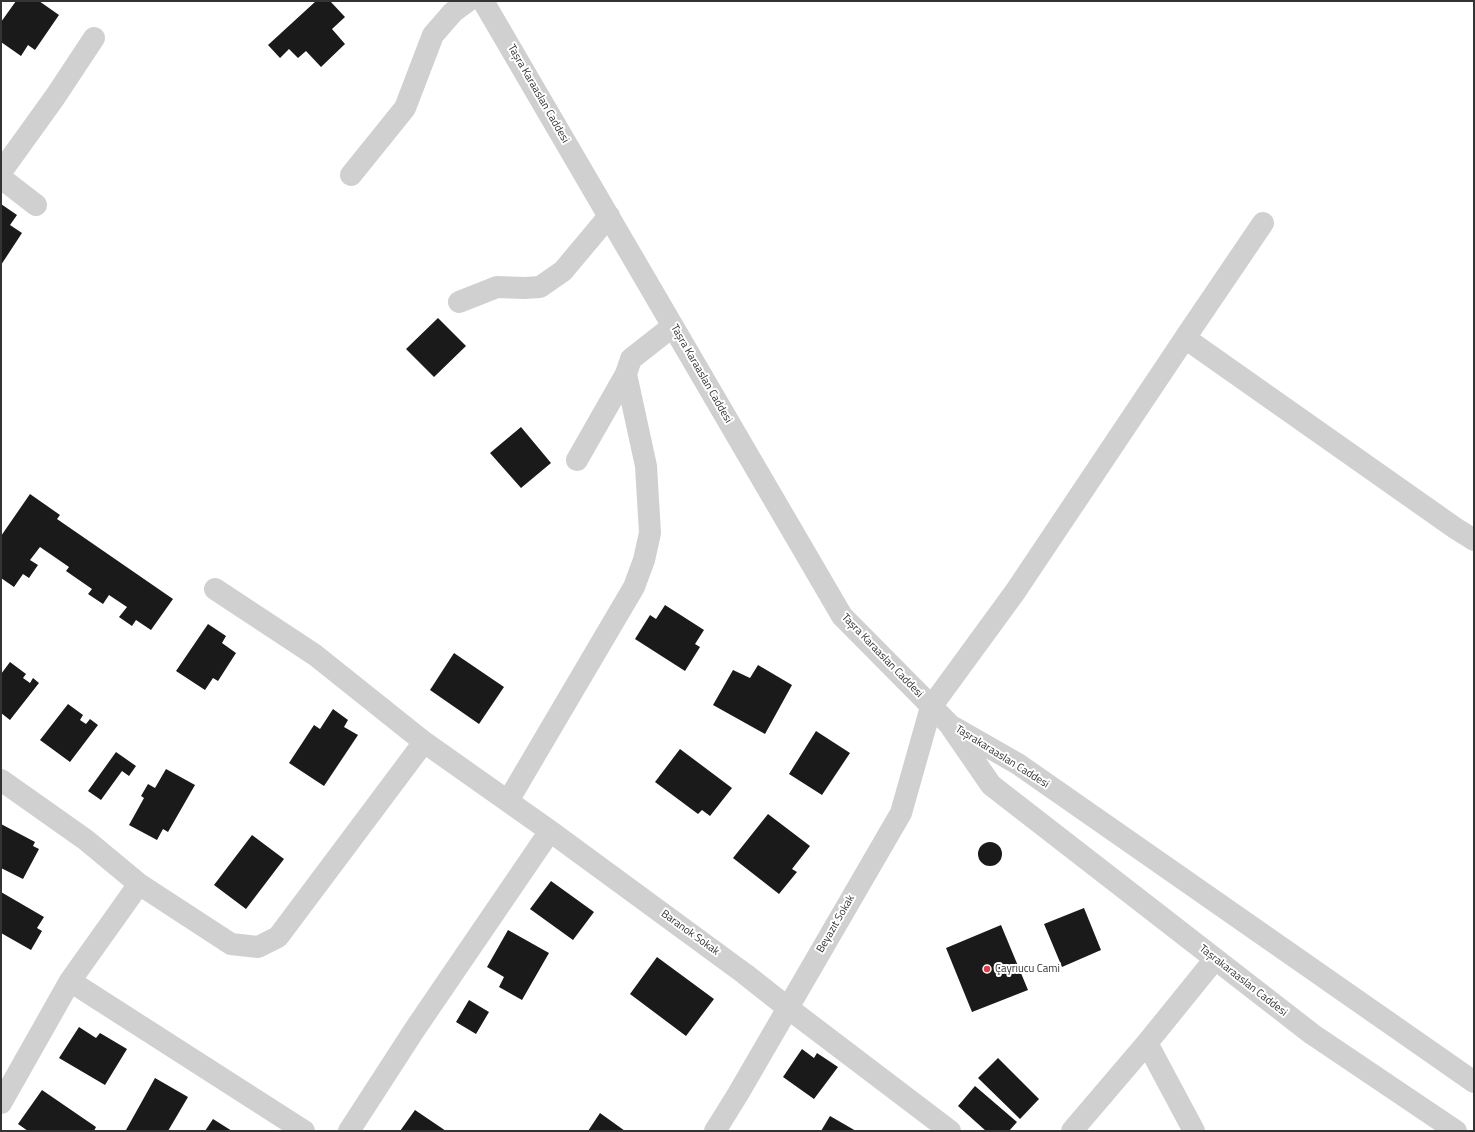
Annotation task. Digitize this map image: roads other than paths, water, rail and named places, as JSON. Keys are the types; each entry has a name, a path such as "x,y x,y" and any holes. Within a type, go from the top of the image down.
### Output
{"street":[{"path":"351,175 405,108 433,35 453,12 468,1"},
{"name":"Taşra Karaaslan Caddesi","path":"483,1 842,616 949,724"},
{"path":"1,172 55,97 94,38"},
{"path":"1,178 36,205"},
{"path":"459,302 497,288 540,287 563,271 609,216"},
{"path":"931,706 1016,592 1263,223"},
{"path":"577,460 626,374 631,359 673,326"},
{"path":"1185,338 1474,540"},
{"path":"508,801 634,587 644,560 650,533 646,466 626,374"},
{"name":"Baranok Sokak","path":"215,589 315,655 424,742 550,831 745,974 950,1131"},
{"name":"Beyazıt Sokak","path":"715,1131 901,814 931,706"},
{"name":"Taşrakaraaslan Caddesi","path":"949,724 991,784 1312,1034 1456,1131"},
{"name":"Taşrakaraaslan Caddesi","path":"949,724 1018,764 1474,1082"},
{"path":"1,780 86,840 139,884 231,944 258,947 278,937 424,742"},
{"path":"349,1131 415,1029 550,831"},
{"path":"1,1103 70,981 139,884"},
{"path":"1072,1131 1147,1043 1215,959"},
{"path":"70,981 304,1131"},
{"path":"1147,1043 1194,1131"}],"place":[{"name":"Çayrıucu Cami","path":"987,969"}]}
